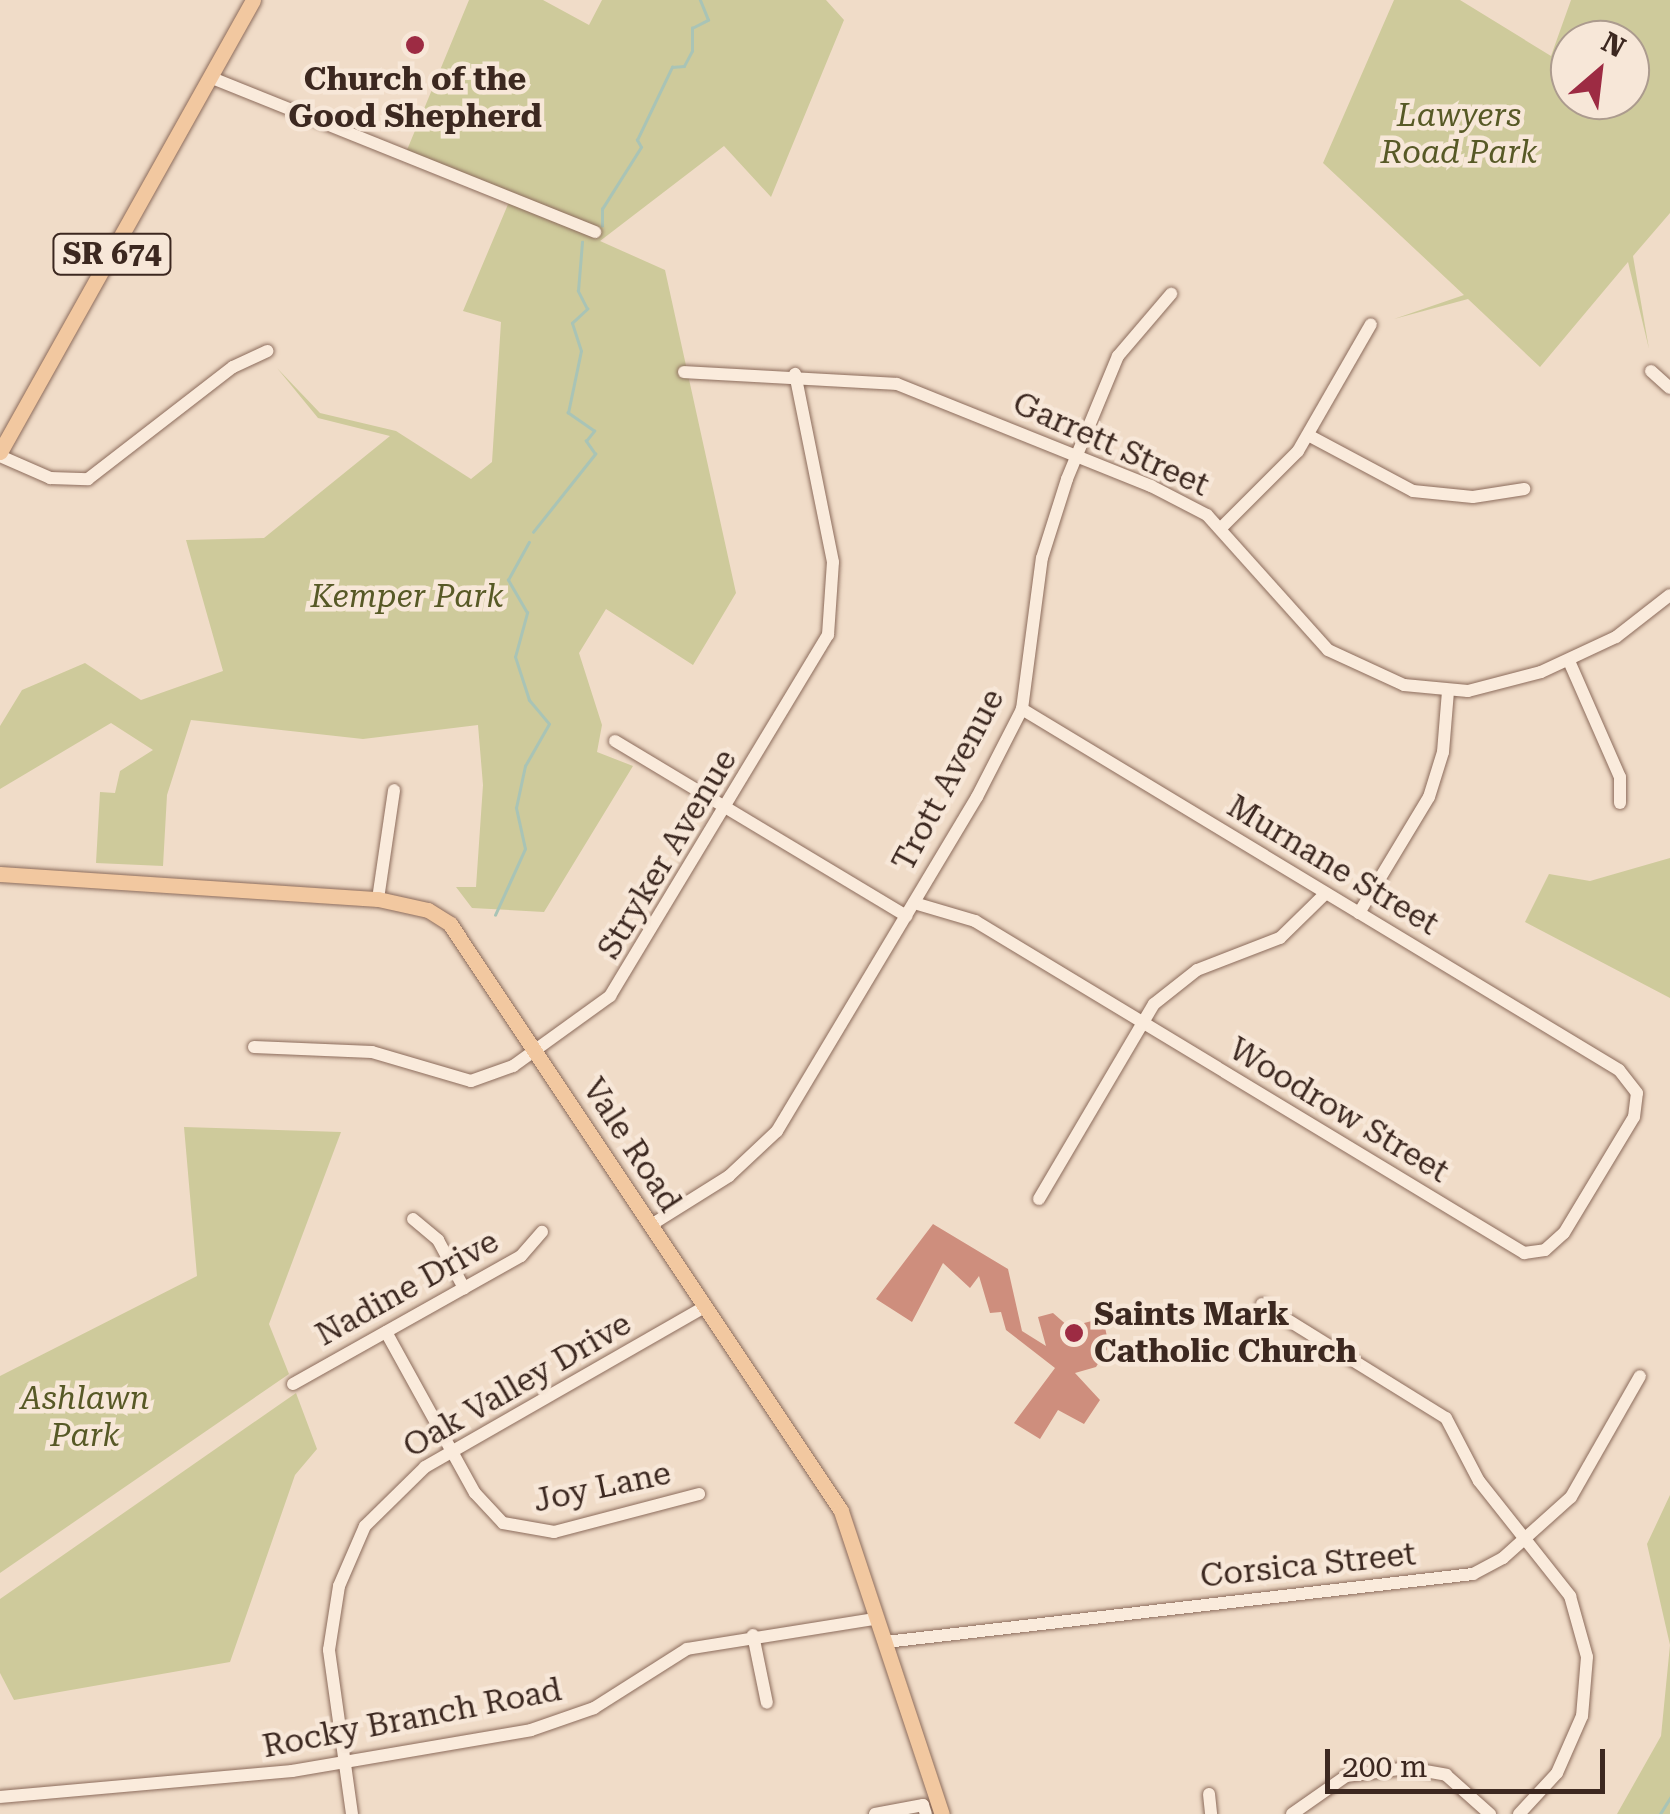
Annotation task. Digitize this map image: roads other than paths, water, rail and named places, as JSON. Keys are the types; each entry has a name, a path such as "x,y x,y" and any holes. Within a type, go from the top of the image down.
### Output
{"main road":[{"name":"SR 674","path":"0,454 253,0"},
{"name":"Vale Road","path":"0,874 378,900 428,910 450,924 841,1510 874,1620 886,1642 933,1807"}],"street":[{"path":"212,78 595,232"},
{"name":"Trott Avenue","path":"652,1225 728,1176 777,1130 914,903 1022,709 1044,548 1118,356 1171,294"},
{"path":"1221,528 1308,435 1372,324"},
{"path":"0,454 50,478 88,479 234,368 268,351"},
{"path":"1651,371 1670,388"},
{"name":"Garrett Street","path":"684,372 794,374 897,384 1173,496 1221,528 1328,650 1383,679 1448,691 1569,662 1670,594"},
{"name":"Stryker Avenue","path":"254,1047 372,1052 458,1081 500,1073 536,1051 625,977 821,651 836,602 794,374"},
{"path":"1308,435 1413,492 1473,497 1524,488"},
{"path":"1569,662 1620,777 1620,803"},
{"path":"1359,913 1429,798 1448,691"},
{"name":"Murnane Street","path":"1022,709 1616,1068"},
{"path":"614,741 906,916"},
{"path":"378,900 394,790"},
{"path":"1039,1200 1143,1023 1183,978 1280,938 1326,893"},
{"name":"Woodrow Street","path":"914,903 974,921 1533,1254 1564,1233 1634,1116 1637,1093 1616,1068"},
{"path":"413,1219 438,1240 464,1288"},
{"name":"Nadine Drive","path":"293,1384 521,1256 542,1232"},
{"path":"1262,1304 1446,1418 1472,1471 1570,1596 1588,1678 1568,1756 1519,1814"},
{"name":"Oak Valley Drive","path":"352,1814 329,1650 346,1564 392,1493 452,1452 704,1306"},
{"name":"Joy Lane","path":"386,1332 485,1508 526,1532 554,1532 699,1494"},
{"name":"Corsica Street","path":"886,1642 940,1630 1458,1578 1489,1567 1528,1538 1585,1480 1640,1376"},
{"name":"Rocky Branch Road","path":"0,1797 343,1763 552,1725 594,1708 668,1657 753,1635 874,1620"},
{"path":"753,1635 766,1703"},
{"path":"1292,1814 1346,1776 1420,1768 1458,1782 1490,1814"},
{"path":"1210,1794 1212,1814"},
{"path":"875,1814 933,1807"}],"waterway":[{"path":"602,226 602,209 641,147 637,140 672,67 684,66 692,51 692,28 708,20 700,0"},
{"path":"533,532 595,454 586,441 594,431 568,413 581,351 572,323 587,309 578,291 582,242"},
{"path":"495,915 525,849 516,808 525,766 549,724 529,700 515,657 527,613 508,580 529,542"},
{"path":"1660,1814 1670,1798"}],"place":[{"name":"Church of the Good Shepherd","path":"415,45"},
{"name":"Saints Mark Catholic Church","path":"1074,1333"}],"park label":[{"name":"Lawyers Road Park","path":"1459,134"},
{"name":"Kemper Park","path":"407,596"},
{"name":"Ashlawn Park","path":"85,1418"}]}
